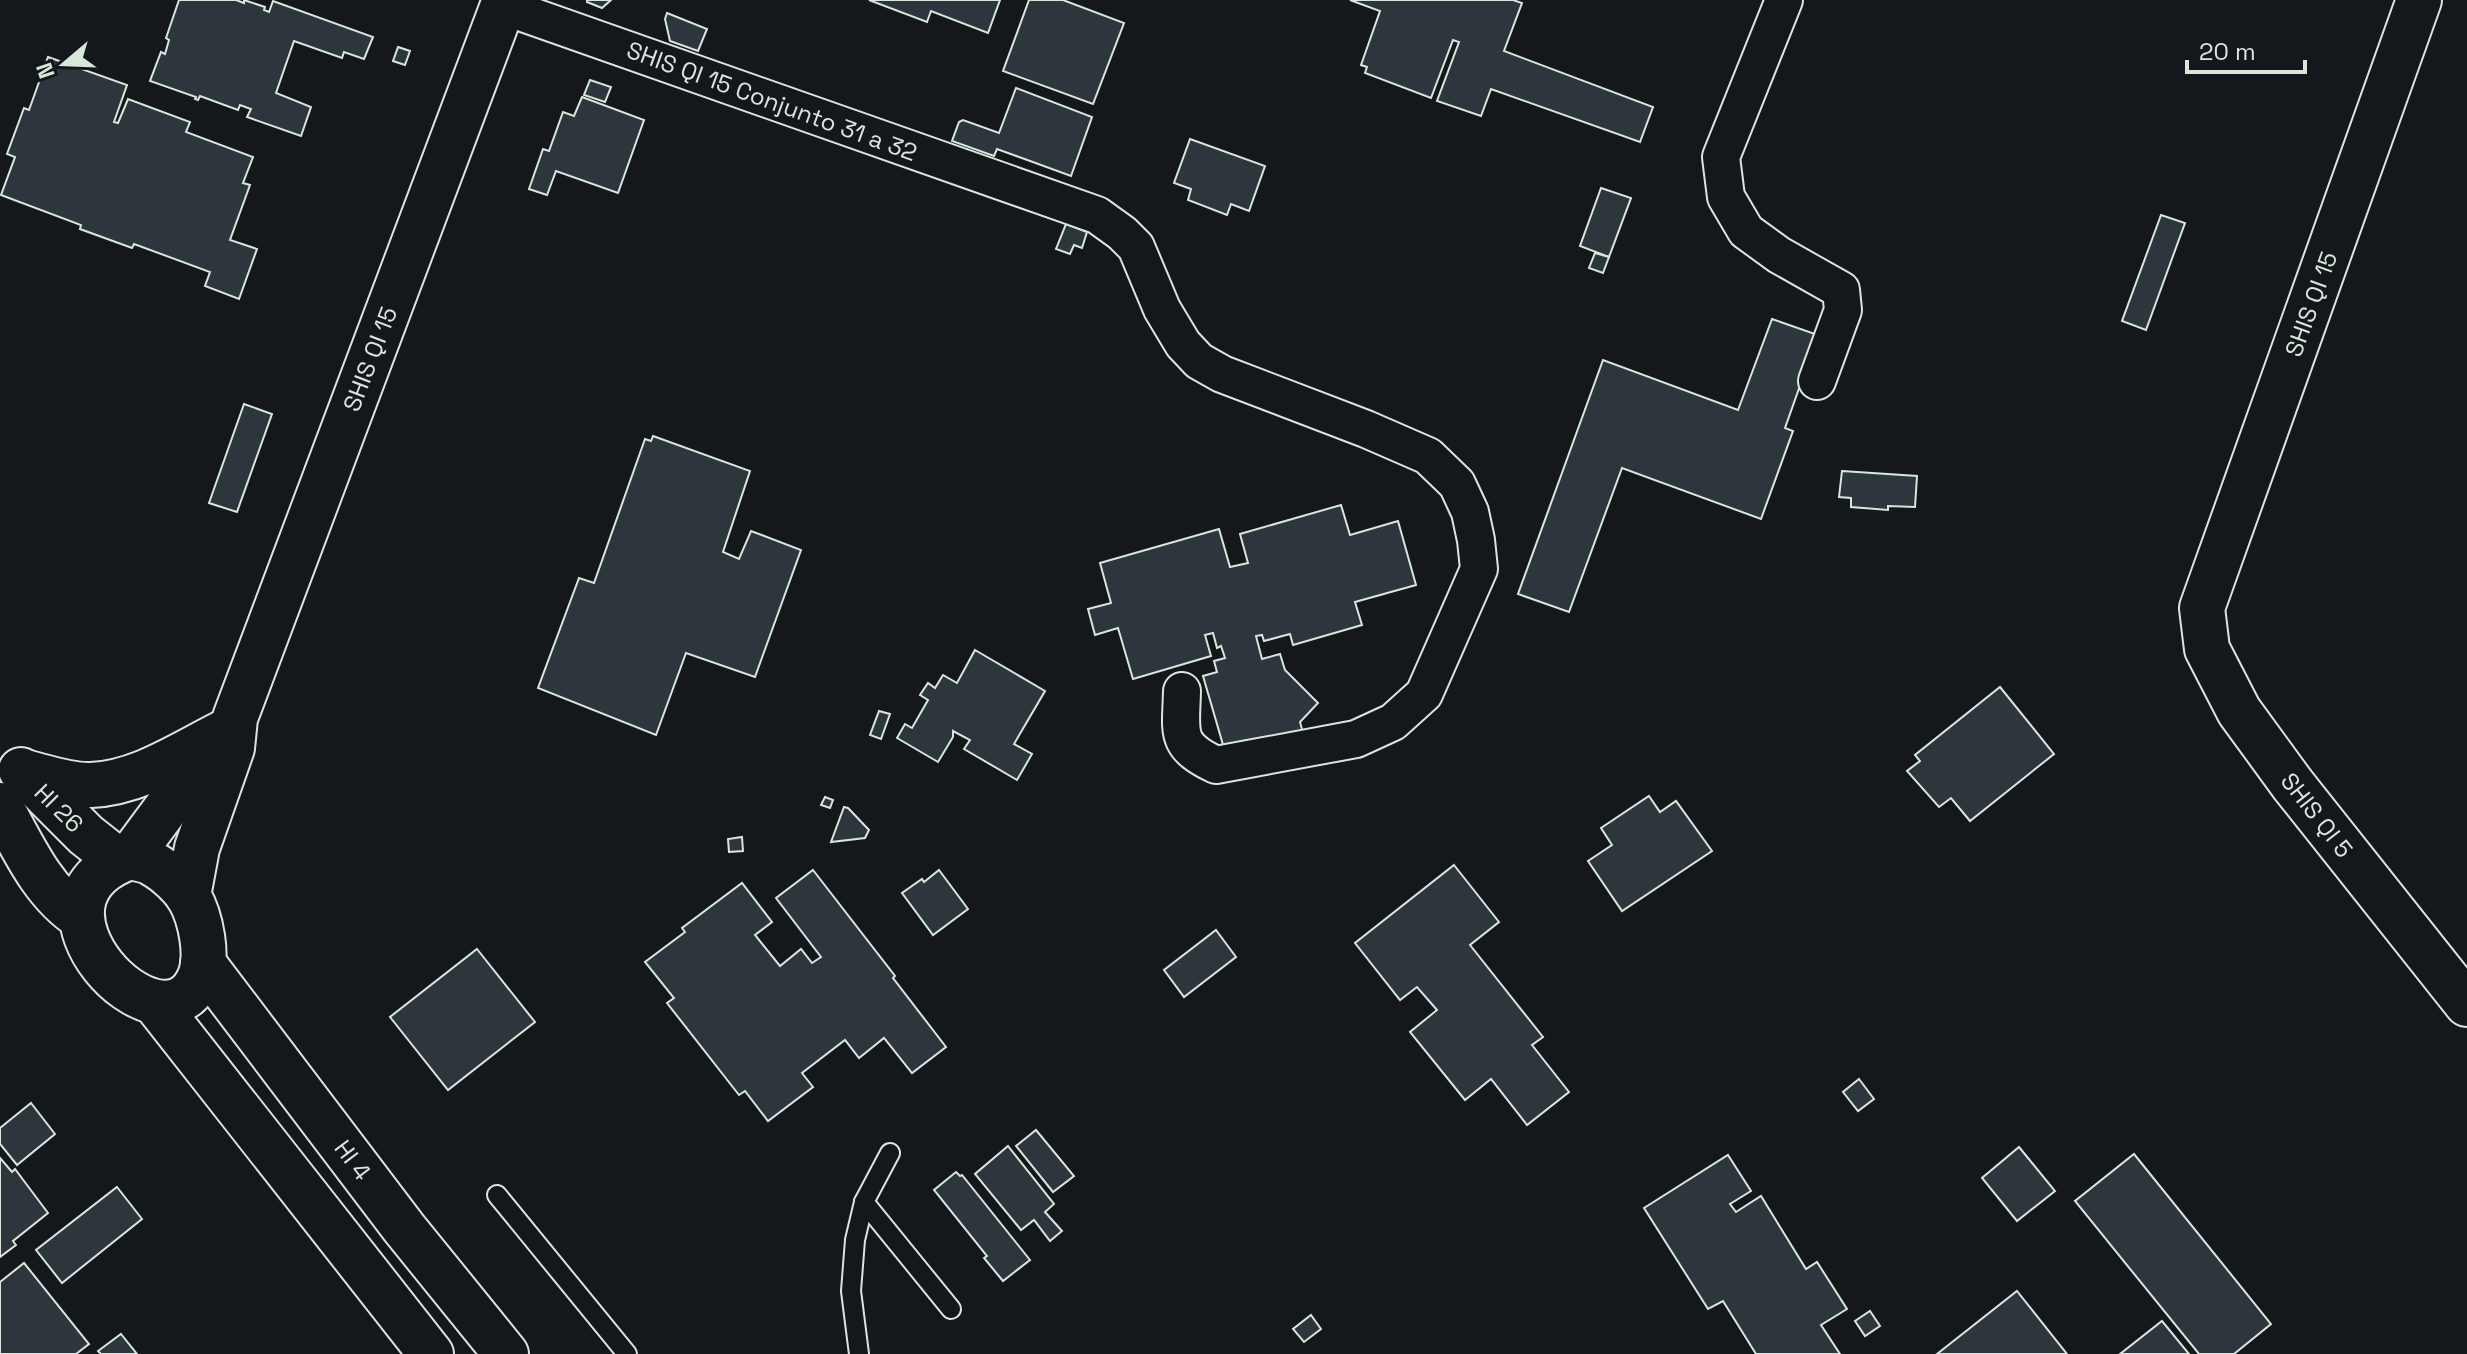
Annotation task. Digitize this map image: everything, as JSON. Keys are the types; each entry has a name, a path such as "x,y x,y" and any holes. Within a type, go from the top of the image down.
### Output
{"street":[{"path":"1784,0 1721,157 1726,197 1746,231 1779,255 1841,290 1843,310 1817,381"},
{"name":"SHIS QI 15","path":"2202,608 2419,0"},
{"name":"SHIS QI 15","path":"124,859 196,772 229,725 504,3"},
{"name":"SHIS QI 15 Conjunto 31 a 32","path":"504,3 1097,215 1136,247 1162,309 1183,344 1199,361 1222,374 1428,456 1457,484 1470,512 1479,569 1424,694 1393,722 1356,739 1216,765 1197,756 1185,744 1181,731 1182,691"},
{"name":"SHIS QI 5","path":"2202,608 2207,649 2239,711 2293,785 2467,1004"},
{"path":"8,777 89,785 139,776 229,725"},
{"name":"SHIS QI 15","path":"188,896 197,848 232,748 229,725"},
{"name":"HI 26","path":"8,777 124,859"},
{"name":"HI 26","path":"8,777 49,889 81,917"},
{"path":"156,1004 180,998 194,988 203,963 200,927 188,896 170,877 152,862 124,859 105,870 88,890 82,903 81,917 87,940 100,964 135,994 156,1004 431,1354"},
{"name":"HI 4","path":"203,963 404,1228 506,1354"}],"lane":[{"path":"859,1354 851,1291 855,1240 864,1202 890,1153"},
{"path":"497,1195 627,1354"},
{"path":"864,1202 951,1309"}],"building":[{"path":"179,0 236,0 244,3 244,0 265,7 264,10 269,12 273,1 373,37 364,59 344,52 342,58 294,41 276,93 311,107 301,136 247,117 251,109 240,105 238,110 200,96 198,100 150,81 161,52 165,54 169,40 166,38"},
{"path":"587,0 611,0 602,8"},
{"path":"869,0 1000,0 988,33 931,11 927,22"},
{"path":"1029,0 1063,0 1124,23 1093,104 1003,71"},
{"path":"1350,0 1513,0 1522,3 1504,51 1653,107 1640,142 1491,89 1481,116 1437,101 1459,42 1453,40 1431,98 1365,73 1367,67 1361,65 1380,11"},
{"path":"667,13 707,29 698,51 670,41 665,19"},
{"path":"398,47 410,51 405,65 393,61"},
{"path":"48,57 127,85 114,122 118,123 128,99 190,122 186,132 253,157 243,183 250,185 230,240 257,249 239,299 205,286 210,272 134,244 132,248 80,229 81,225 1,195 15,157 7,154 24,108 29,110"},
{"path":"590,80 611,87 605,102 584,95"},
{"path":"1016,88 1092,117 1071,176 997,149 994,156 952,141 959,122 963,120 999,133"},
{"path":"582,97 644,120 618,193 556,171 547,195 529,189 543,149 549,151 563,112 574,116"},
{"path":"1190,139 1265,166 1249,211 1231,204 1227,215 1188,200 1191,189 1174,183"},
{"path":"1601,188 1631,198 1609,257 1580,246"},
{"path":"2161,215 2185,223 2146,330 2122,321"},
{"path":"1066,224 1087,232 1082,248 1074,245 1070,254 1056,249"},
{"path":"1595,253 1609,257 1603,273 1589,268"},
{"path":"1772,319 1818,335 1785,428 1793,431 1761,519 1622,468 1569,612 1518,594 1603,360 1738,410"},
{"path":"244,404 272,414 237,512 209,503"},
{"path":"653,436 750,471 723,552 739,559 751,531 801,550 755,677 686,653 656,735 538,688 579,578 594,583 645,439 651,441"},
{"path":"1842,471 1917,476 1915,507 1888,506 1888,510 1851,507 1851,498 1839,497"},
{"path":"1341,505 1350,535 1398,521 1416,585 1355,602 1362,625 1293,645 1290,634 1264,641 1262,635 1256,636 1262,659 1280,654 1285,670 1318,703 1300,722 1303,733 1226,755 1203,676 1217,672 1214,661 1225,658 1221,646 1217,648 1213,633 1205,635 1211,656 1133,679 1118,628 1095,635 1088,609 1111,603 1100,563 1219,529 1230,567 1248,563 1240,534"},
{"path":"975,650 1045,691 1014,744 1032,754 1017,780 964,749 970,740 953,731 953,737 938,762 897,738 905,724 912,728 928,700 920,695 928,683 935,688 943,675 957,683"},
{"path":"2000,687 2054,754 1970,821 1951,798 1939,807 1907,771 1920,761 1915,755"},
{"path":"879,711 890,714 881,739 870,735"},
{"path":"1649,796 1660,812 1676,801 1712,851 1622,911 1588,861 1612,845 1601,828"},
{"path":"825,797 833,800 830,808 821,805"},
{"path":"844,807 869,830 865,838 831,842"},
{"path":"742,837 743,851 729,852 728,839"},
{"path":"1454,865 1499,922 1470,945 1543,1037 1532,1045 1569,1092 1527,1125 1491,1079 1465,1100 1410,1032 1437,1010 1417,987 1400,1000 1355,943"},
{"path":"813,870 946,1047 912,1073 884,1038 859,1058 845,1040 802,1073 813,1087 768,1121 745,1091 739,1095 667,1003 674,998 645,962 685,932 682,928 742,883 772,922 755,935 780,966 801,949 812,963 821,957 776,898"},
{"path":"939,870 968,909 933,935 902,893"},
{"path":"1216,930 1236,957 1184,997 1164,970"},
{"path":"477,949 535,1022 448,1090 390,1017"},
{"path":"1859,1079 1874,1099 1858,1111 1843,1092"},
{"path":"31,1103 55,1134 17,1165 0,1144 0,1128"},
{"path":"1036,1130 1074,1176 1053,1192 1016,1146"},
{"path":"1008,1146 1054,1204 1045,1212 1062,1231 1050,1241 1034,1220 1021,1230 975,1174"},
{"path":"2019,1147 2055,1191 2017,1221 1982,1178"},
{"path":"2134,1154 2271,1324 2234,1354 2199,1354 2075,1201"},
{"path":"1728,1155 1751,1191 1730,1204 1736,1212 1761,1196 1806,1269 1817,1262 1847,1309 1821,1325 1840,1354 1756,1354 1723,1301 1708,1309 1644,1208"},
{"path":"0,1158 12,1172 15,1169 48,1213 13,1241 16,1245 0,1257"},
{"path":"956,1172 962,1175 1030,1260 1003,1281 934,1190"},
{"path":"117,1187 142,1219 62,1283 36,1250"},
{"path":"24,1263 89,1344 76,1354 0,1354 0,1282"},
{"path":"2017,1291 2067,1354 1937,1354"},
{"path":"1870,1311 1880,1326 1865,1336 1855,1321"},
{"path":"1311,1315 1321,1329 1304,1342 1293,1329"},
{"path":"2162,1321 2189,1354 2120,1354"},
{"path":"121,1334 137,1354 101,1354 98,1351"}]}
